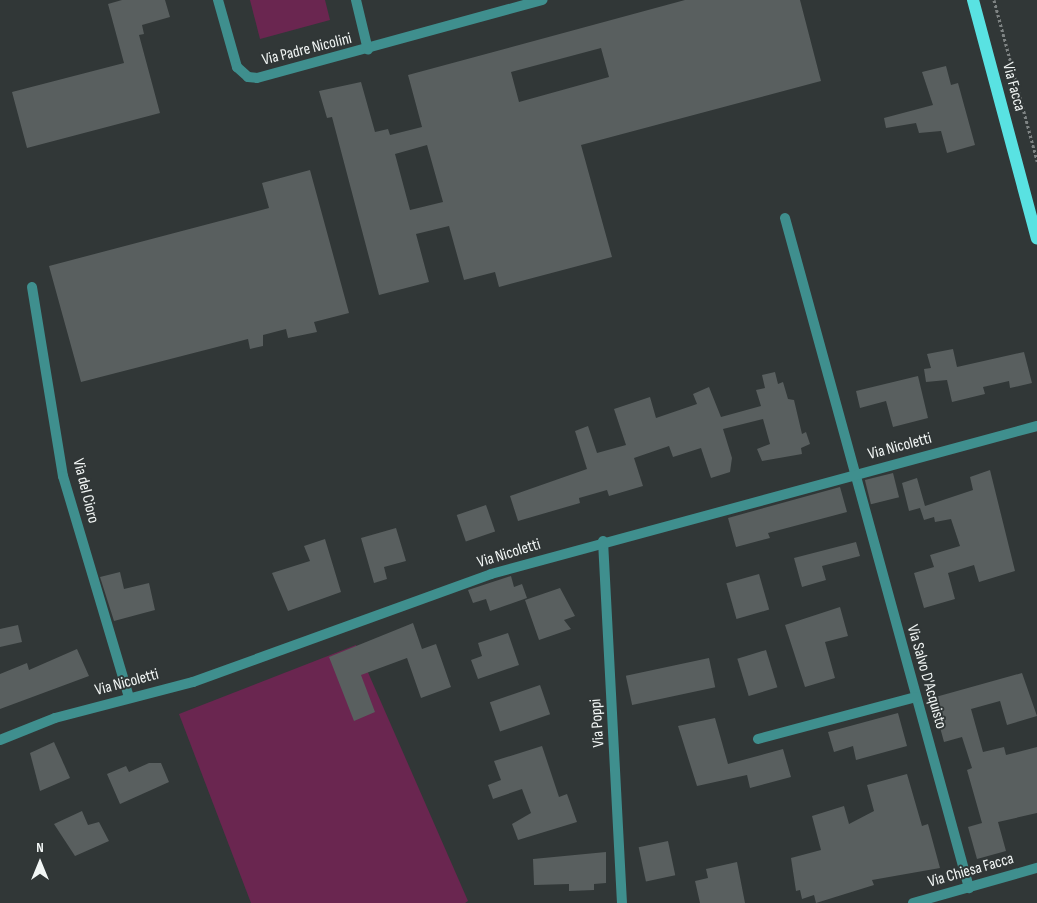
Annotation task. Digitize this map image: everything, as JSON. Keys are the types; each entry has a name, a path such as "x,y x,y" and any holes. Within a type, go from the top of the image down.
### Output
{"main road":[{"name":"Via Facca","path":"973,0 1037,239"}],"street":[{"name":"Via Padre Nicolini","path":"218,0 237,67 248,77 368,50 543,0"},
{"name":"Via Padre Nicolini","path":"356,0 368,50"},
{"name":"Via Salvo D'Acquisto","path":"785,218 852,475 969,888"},
{"name":"Via del Cioro","path":"32,286 62,476 129,697"},
{"name":"Via Nicoletti","path":"0,740 129,697 193,682 491,574 603,541 1037,426"},
{"name":"Via Poppi","path":"603,541 622,903"},
{"path":"758,739 916,697"},
{"name":"Via Chiesa Facca","path":"913,903 1037,868"}],"path":[{"path":"994,0 1037,161"}],"shaded area":[{"path":"250,0 325,0 330,20 260,39"},
{"path":"356,645 468,901 465,903 251,903 179,714"}],"building":[{"path":"122,0 165,0 170,17 142,25 144,34 139,35 160,113 27,148 12,92 124,63 108,4"},
{"path":"685,0 800,0 821,81 581,145 612,257 499,287 495,272 464,280 449,226 416,234 429,282 379,295 332,117 327,118 319,91 361,82 375,132 388,129 390,135 422,127 408,75","holes":["601,48 609,77 519,102 511,72","427,145 443,202 410,210 395,154"]},
{"path":"946,66 951,85 958,83 975,145 947,153 941,131 919,133 916,123 886,128 884,118 933,105 922,72"},
{"path":"310,170 349,313 314,322 317,332 288,338 286,329 263,335 263,346 250,349 248,339 81,382 49,266 269,208 262,183"},
{"path":"953,349 957,367 1024,352 1032,383 1010,388 1009,381 983,387 985,394 952,402 947,380 926,382 924,369 931,368 927,354"},
{"path":"775,372 778,384 783,382 788,399 794,400 802,434 806,432 810,444 801,448 802,454 762,461 757,449 770,444 763,419 723,429 732,458 730,472 711,478 701,448 673,457 669,446 634,458 643,486 609,496 607,490 579,498 580,503 518,521 510,496 587,469 575,431 588,426 597,453 626,445 614,409 650,397 656,418 697,404 693,394 709,387 721,417 761,406 756,390 765,388 762,375"},
{"path":"918,376 928,418 893,427 886,401 860,408 856,391"},
{"path":"990,470 1015,571 979,582 974,565 948,573 955,599 924,608 914,573 934,567 930,555 960,546 951,519 935,522 934,517 924,520 920,508 909,511 902,483 917,478 925,506 973,490 970,477"},
{"path":"893,473 899,497 871,504 865,480"},
{"path":"840,487 847,512 768,533 770,538 736,547 728,518"},
{"path":"486,505 495,531 466,542 457,515"},
{"path":"396,528 406,561 384,567 387,579 374,583 361,538"},
{"path":"325,539 341,592 288,611 272,573 310,561 304,546"},
{"path":"856,542 860,556 822,566 826,580 802,587 794,558"},
{"path":"120,572 124,589 149,583 155,610 114,621 100,577"},
{"path":"759,574 769,610 737,619 726,583"},
{"path":"511,576 514,587 522,584 527,598 490,611 486,599 473,603 468,590"},
{"path":"560,588 575,616 564,620 571,629 539,640 525,600"},
{"path":"840,607 848,636 825,642 835,678 805,687 785,625"},
{"path":"413,623 422,649 436,644 451,687 421,698 407,658 361,675 375,712 354,721 329,657"},
{"path":"18,625 22,642 0,647 0,629"},
{"path":"508,633 519,665 478,679 471,660 482,656 478,643"},
{"path":"77,649 89,676 0,709 0,674 27,663 29,670"},
{"path":"766,650 777,687 749,696 737,659"},
{"path":"709,658 715,687 632,705 626,676"},
{"path":"1022,673 1037,716 1007,725 1000,701 971,709 983,752 1004,747 1006,755 1037,747 1037,813 998,822 1006,851 977,859 968,827 982,823 967,770 972,768 962,737 944,742 932,698"},
{"path":"540,685 550,714 500,732 490,702"},
{"path":"898,713 907,746 856,760 853,746 834,752 828,732"},
{"path":"715,718 728,764 783,749 791,777 750,788 747,775 697,786 678,726"},
{"path":"54,742 70,778 40,791 30,753"},
{"path":"542,746 559,797 567,794 577,822 518,840 512,824 531,813 522,789 493,799 488,785 501,780 494,761"},
{"path":"149,763 161,763 169,782 120,804 107,774 126,766 129,772"},
{"path":"907,774 922,826 928,824 940,868 872,880 874,885 816,903 814,895 802,899 800,890 796,891 791,858 821,850 812,816 844,806 849,824 874,811 867,785"},
{"path":"82,811 88,825 99,822 109,841 75,856 54,824"},
{"path":"668,841 675,875 646,881 639,847"},
{"path":"606,852 606,883 594,884 594,890 569,891 569,884 534,885 533,859"},
{"path":"737,862 745,903 700,903 695,881 708,878 706,869"}]}
